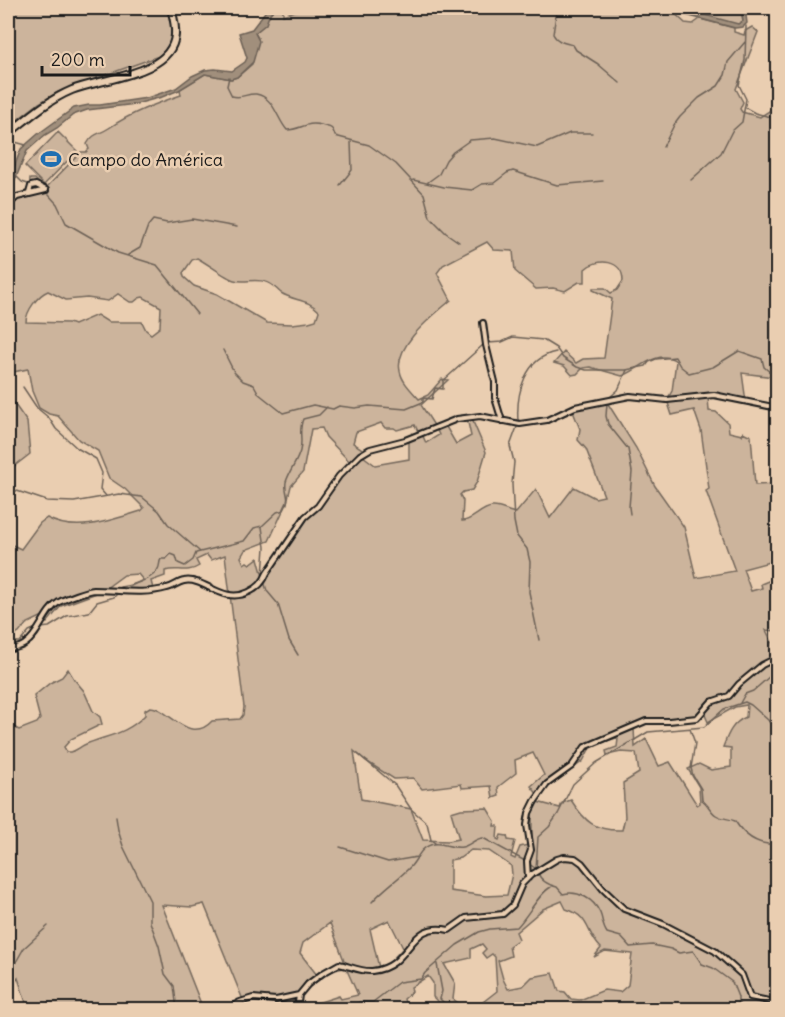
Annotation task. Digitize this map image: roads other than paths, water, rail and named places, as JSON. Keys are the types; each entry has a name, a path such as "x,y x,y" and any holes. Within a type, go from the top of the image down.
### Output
{"main road":[{"path":"8,134 58,96 156,64 173,46 175,35 171,8"}],"street":[{"path":"8,205 17,197 29,193"},
{"path":"483,323 495,382 495,398 502,421"},
{"path":"8,650 23,646 32,638 50,611 59,602 93,590 121,592 167,588 189,580 228,596 239,597 263,583 267,573 304,517 318,506 339,476 360,455 370,449 405,440 456,419 480,416 520,424 547,420 575,407 602,400 630,396 667,400 714,395 777,408"},
{"path":"528,878 527,861 531,849 527,825 529,813 547,784 572,766 585,747 646,721 669,722 697,718 711,702 729,696 739,684 762,665 777,657"},
{"path":"227,1010 240,1002 253,998 276,1000 299,995 323,973 339,964 369,971 384,968 400,960 415,939 427,929 438,927 449,930 466,918 503,914 513,905 522,884 528,878 564,857 575,858 582,863 603,890 624,909 663,924 709,946 742,975 750,997 777,1003"},
{"path":"297,1010 299,995"}],"waterway":[{"path":"557,8 553,34 555,37 573,45 576,50 598,64 620,83"},
{"path":"691,180 721,153 732,131 742,122 746,99 739,85 745,60 746,26"},
{"path":"663,147 680,117 699,98 718,86 725,75 728,62 745,42"},
{"path":"229,77 227,86 232,96 256,94 267,99 287,130 311,124 328,127 333,130 335,136 369,145 396,164 424,194 430,217 459,242"},
{"path":"746,108 755,113 778,119"},
{"path":"428,182 439,174 453,152 470,140 495,138 537,147 570,133 592,133"},
{"path":"8,146 15,142 26,145"},
{"path":"340,185 352,170 351,142"},
{"path":"413,180 472,190 482,184 494,183 513,171 557,185 603,181"},
{"path":"17,177 22,182 31,185"},
{"path":"48,194 57,204 66,223 118,253 157,265 197,314"},
{"path":"128,255 140,248 148,226 153,220 167,223 192,219 237,227"},
{"path":"488,343 502,342 513,337 543,340 556,348 563,358 586,370 626,370 646,366 656,359 675,357 680,366 689,373 713,367 739,351 762,359 764,367 772,374 778,373"},
{"path":"223,350 234,372 243,381 254,385 259,394 283,413 313,405 333,409 339,406 406,409 423,402 423,398 432,399 435,388 443,389 443,381 483,345"},
{"path":"518,421 519,399 525,378 537,361 556,352"},
{"path":"610,397 618,390 627,370"},
{"path":"23,387 37,408 49,418 56,429 77,448 96,459 102,473 100,489 106,496"},
{"path":"607,403 608,424 628,449 632,472 630,514"},
{"path":"118,589 151,577 158,569 161,559 166,559 171,554 176,556 178,563 185,566 193,560 196,553 244,541 254,528 262,526 277,512 284,510 288,499 286,482 300,451 303,419 319,415 327,407"},
{"path":"517,427 510,446 514,462 512,484 514,521 517,536 527,549 530,562 529,592 539,640"},
{"path":"8,488 47,501 74,502 119,494 142,497 199,551"},
{"path":"262,527 265,547 263,576"},
{"path":"264,581 267,591 278,604 289,640 298,655"},
{"path":"41,628 49,627 67,616 89,612 97,602 117,594"},
{"path":"8,642 20,642 29,631 36,628"},
{"path":"740,703 745,694 753,691 778,669"},
{"path":"536,869 538,837 558,814 573,784 596,763 648,732 704,727 724,709 745,702 768,720 778,734"},
{"path":"690,729 695,743 691,768 701,789 702,800 712,812 735,821 743,832 753,839 778,844"},
{"path":"358,754 395,785 411,809 427,823 431,840 435,843"},
{"path":"116,817 123,846 150,901 150,922 159,946 165,974 174,986 177,1010"},
{"path":"372,902 430,845 462,847 483,838 525,861"},
{"path":"340,847 388,862 417,857"},
{"path":"529,864 535,868"},
{"path":"538,873 543,881 557,887 563,894 574,893 590,900 600,913 607,933 621,937 630,947 652,945 679,953 693,951 702,964 713,968 732,982 738,1003 746,1010"},
{"path":"341,1010 360,1002 373,1002 399,982 421,979 457,945 479,932 517,927 542,894 551,887"},
{"path":"8,976 24,948 48,926"},
{"path":"437,964 442,991 440,999 446,1005 447,1010"}],"place":[{"name":"Campo do América","path":"51,159"}]}
